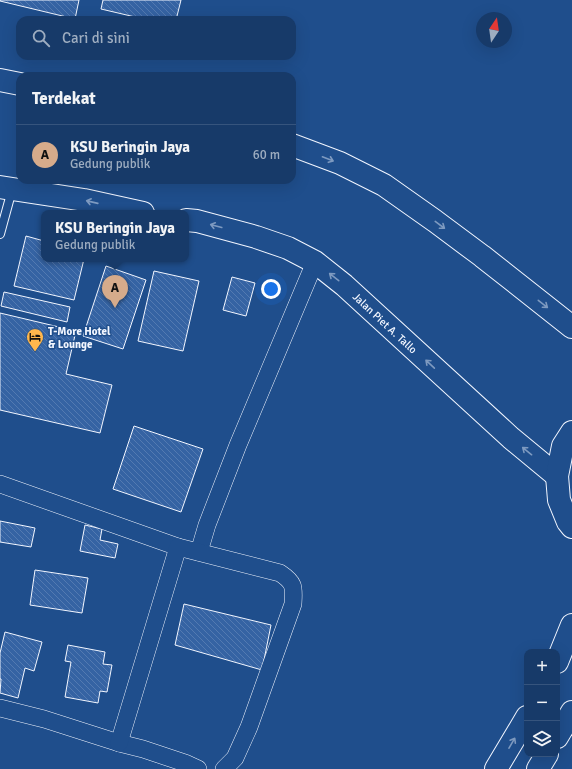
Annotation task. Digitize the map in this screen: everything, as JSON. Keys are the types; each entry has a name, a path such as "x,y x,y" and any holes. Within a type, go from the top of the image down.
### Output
{"main road":[{"path":"0,80 16,83"},
{"path":"296,146 340,163 384,185 458,238 572,327"},
{"path":"6,188 84,200 130,210"},
{"name":"Jalan Piet A. Tallo","path":"189,220 197,221 256,237 288,248 315,262 344,285 511,438 557,476"},
{"path":"572,432 563,446 557,476 559,500 568,522 572,527"},
{"path":"560,655 572,625"},
{"path":"560,732 572,712"},
{"path":"496,769 525,721"},
{"path":"538,769 545,757"}],"street":[{"path":"199,552 207,525 238,445 315,262"},
{"path":"0,484 178,546 280,573 290,580 294,588 293,604 249,727 235,758 224,769"},
{"path":"119,743 178,546"},
{"path":"0,708 44,719 119,743 143,749 198,769"}],"lane":[{"path":"0,234 6,188"}],"building":[{"path":"79,0 76,16 62,16 0,1"},
{"path":"103,0 181,0 177,16 131,16 101,9"},
{"path":"26,236 41,240 41,262 83,262 74,300 14,286"},
{"path":"106,266 146,280 123,349 83,336"},
{"path":"154,271 199,281 183,351 138,341"},
{"path":"232,277 255,283 246,316 223,310"},
{"path":"4,292 70,307 67,322 1,306"},
{"name":"T-More Hotel & Lounge","path":"0,313 76,331 66,374 112,385 100,433 0,410"},
{"path":"134,426 203,449 181,512 113,489"},
{"path":"0,521 35,528 31,547 0,542"},
{"path":"85,525 102,529 100,540 118,544 115,558 80,551"},
{"path":"35,570 88,578 82,613 30,605"},
{"path":"184,604 271,625 262,670 175,645"},
{"path":"5,632 42,642 34,671 25,668 18,698 0,693 0,653"},
{"path":"68,645 105,652 103,664 112,665 107,692 100,691 98,703 65,697 71,662 65,661"}],"place":[{"name":"KSU Beringin Jaya","path":"115,308"},
{"name":"T-More Hotel & Lounge","path":"35,352"}]}
